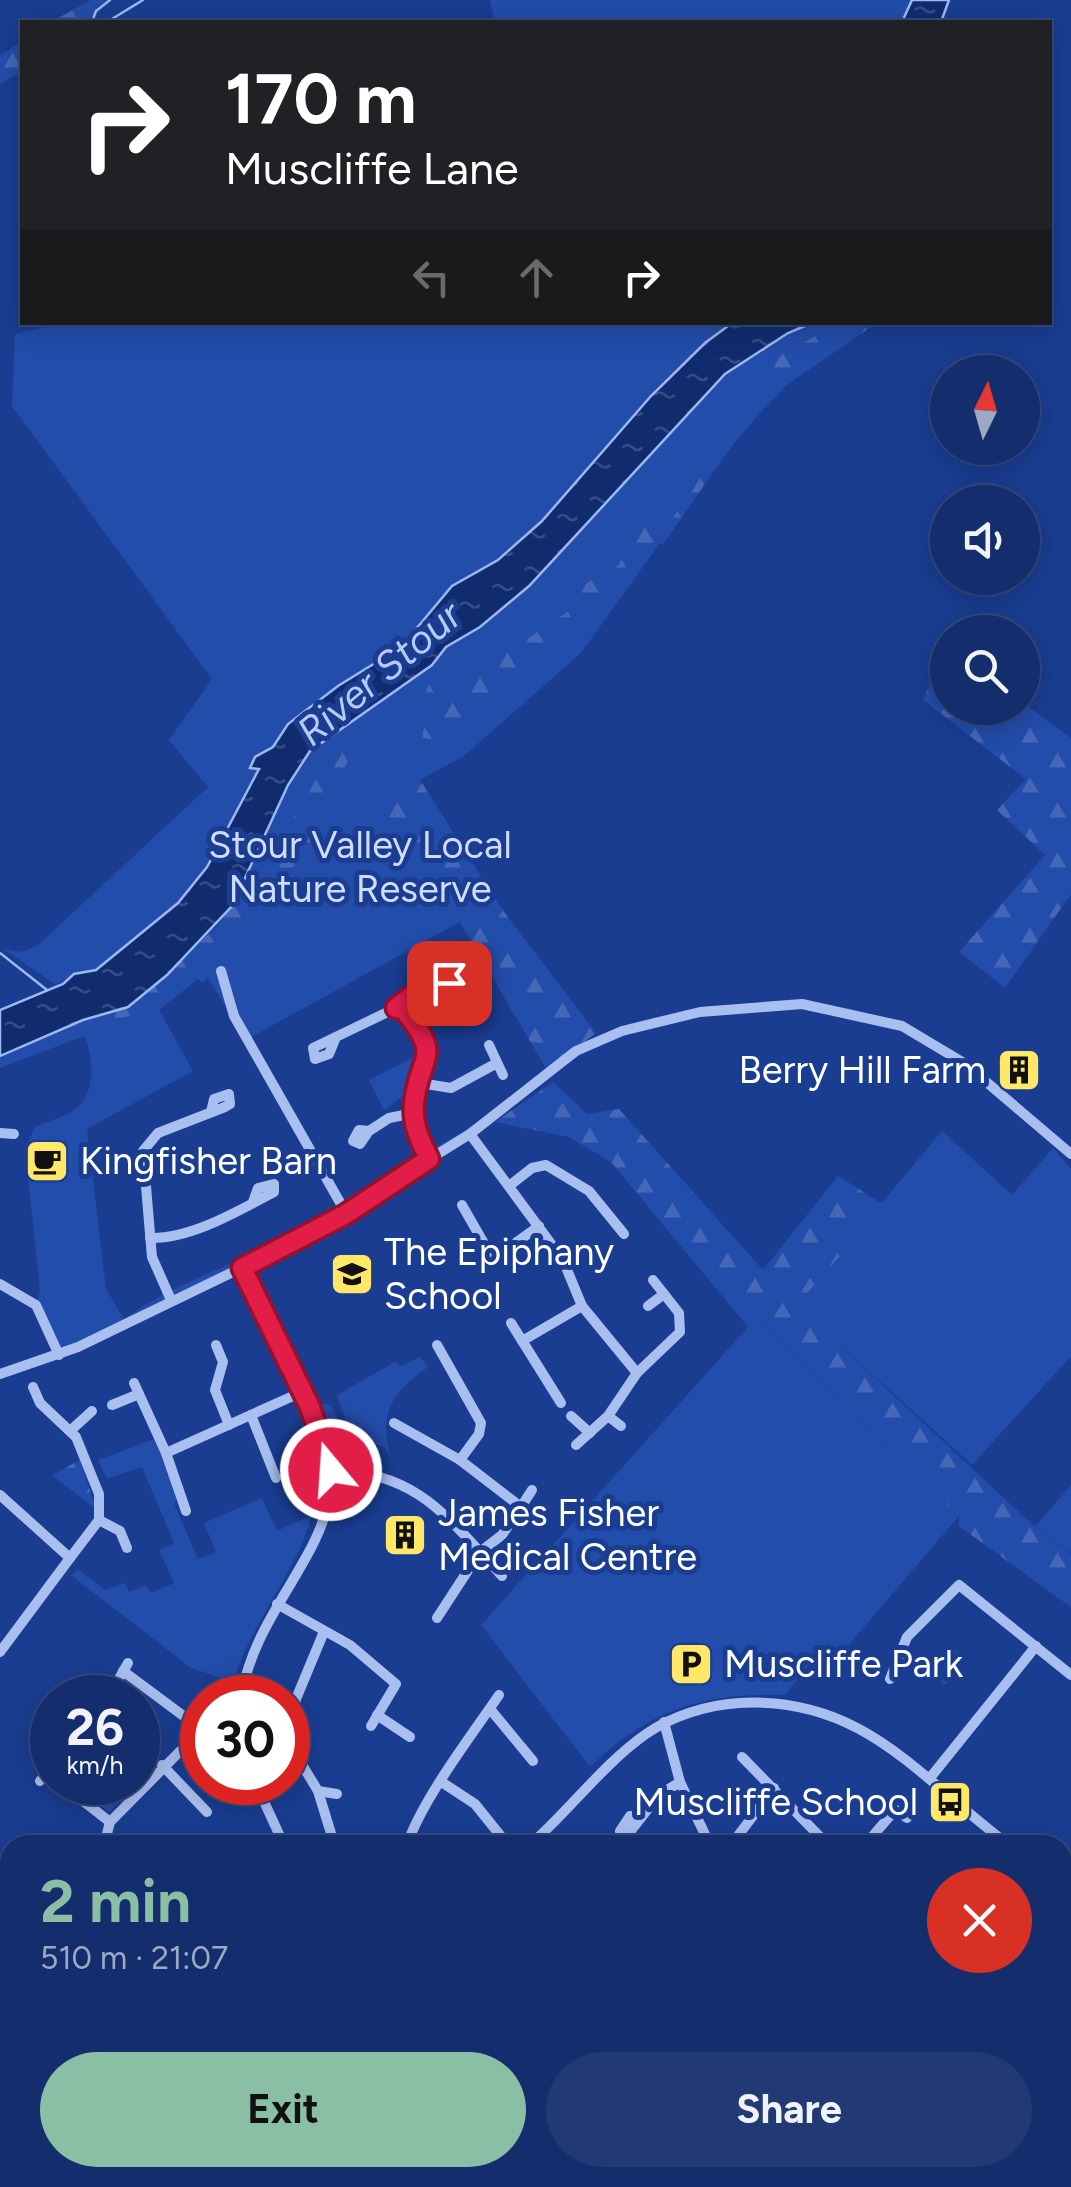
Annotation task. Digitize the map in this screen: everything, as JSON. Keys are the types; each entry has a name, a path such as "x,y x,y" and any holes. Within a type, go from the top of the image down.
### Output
{"street":[{"path":"221,971 234,1016 346,1214"},
{"path":"336,1037 396,1008 424,986"},
{"path":"0,1374 59,1355 346,1214 470,1134 576,1051 622,1031 700,1012 802,1004 874,1018 918,1034 964,1063 1071,1154"},
{"path":"396,1008 403,1009 417,1025 428,1048 414,1113 429,1159"},
{"path":"488,1046 503,1075"},
{"path":"420,1083 451,1088 496,1063"},
{"path":"172,1300 152,1257 142,1151 158,1133 212,1112"},
{"path":"368,1132 389,1118 414,1113"},
{"path":"0,1133 14,1134"},
{"path":"470,1134 563,1260 582,1306 637,1373"},
{"path":"509,1186 532,1168 546,1165 590,1191 624,1234"},
{"path":"150,1238 179,1236 253,1202"},
{"path":"462,1206 488,1259 539,1226"},
{"path":"242,1268 302,1392 331,1470 328,1509 318,1536 252,1651 246,1675"},
{"path":"576,1446 608,1416 637,1373 680,1332 679,1313 653,1280"},
{"path":"0,1284 36,1304 59,1355"},
{"path":"648,1306 664,1294"},
{"path":"522,1341 582,1306"},
{"path":"512,1323 561,1403"},
{"path":"216,1344 222,1362 215,1390 229,1425"},
{"path":"437,1345 481,1424 480,1434 460,1460"},
{"path":"542,1376 556,1367"},
{"path":"1,1648 99,1520 95,1478 70,1431 40,1402 33,1387"},
{"path":"112,1406 136,1388 166,1453 186,1511"},
{"path":"166,1453 302,1392"},
{"path":"70,1431 92,1411"},
{"path":"250,1415 276,1478"},
{"path":"571,1416 590,1432"},
{"path":"608,1416 621,1426"},
{"path":"394,1423 460,1460 521,1507"},
{"path":"331,1470 382,1475 411,1488 442,1510 502,1576"},
{"path":"436,1618 480,1552 502,1535 532,1490"},
{"path":"0,1495 70,1558"},
{"path":"99,1520 120,1530 128,1548"},
{"path":"890,1678 907,1637 956,1583 1071,1675"},
{"path":"277,1604 323,1634 350,1646 396,1684 374,1720 410,1737"},
{"path":"323,1634 296,1699 290,1732 299,1764 318,1791 331,1835"},
{"path":"930,1778 1036,1646"},
{"path":"160,1695 180,1711"},
{"path":"411,1835 499,1695"},
{"path":"540,1835 618,1757 664,1722 730,1704 764,1703 820,1711 864,1729 930,1778 994,1835"},
{"path":"490,1709 533,1760"},
{"path":"664,1722 680,1782 705,1835"},
{"path":"107,1835 110,1822 180,1749"},
{"path":"742,1756 819,1835"},
{"path":"162,1766 206,1812"},
{"path":"640,1818 659,1795 680,1782"},
{"path":"443,1783 475,1804 500,1835"},
{"path":"739,1835 774,1788"},
{"path":"318,1791 337,1794"},
{"path":"88,1805 110,1822"},
{"path":"266,1805 279,1835"},
{"path":"871,1835 891,1807 906,1818"}],"green space":[{"path":"91,0 107,0 97,7 90,20 55,20"},
{"path":"490,0 912,0 903,20 495,20"},
{"path":"20,42 20,72 0,84 0,56"},
{"path":"53,325 730,325 651,396 542,521 498,560 452,586 401,647 338,686 297,717 273,747 255,757 259,769 193,889 96,970 55,984 3,949 21,952 37,946 208,787 169,740 212,679 12,406 15,334"},
{"name":"Stour Valley Local Nature Reserve","path":"807,325 874,325 788,384 762,411 719,461 581,653 464,756 420,780 501,908 460,922 246,1040 208,978 202,983 198,979 159,1010 193,1071 87,1129 106,1289 124,1319 179,1287 303,1229 499,1112 346,1213 59,1355 36,1305 40,1290 25,1149 35,1127 70,1113 84,1099 90,1082 89,1052 84,1036 0,1068 0,1056 83,1020 128,1007 201,944 233,907 288,785 310,752 433,666 447,647 480,628 529,586 725,374"},
{"path":"835,325 874,325 808,368 768,403 735,441 662,545 658,541 575,634 517,688 473,720 449,727 436,740 423,738 422,704 429,684 446,674 479,667 575,607 583,585 619,565 634,531 672,519 692,490 688,464 693,452 739,423 761,403 772,383 774,359"},
{"path":"930,684 930,705 923,700"},
{"path":"1040,715 1071,738 1071,894 1005,988 959,952 1045,855 997,810 1026,779 956,725 1040,725"},
{"path":"365,733 335,783 328,833 287,873 221,962 116,1023 114,1013 144,996 220,923 251,867 295,816 330,756"},
{"path":"420,780 501,908 596,1033 547,1070 460,922 474,916 457,896 437,857 370,815 379,803"},
{"path":"412,1058 406,1094 384,1110 369,1080"},
{"path":"553,1082 587,1114 619,1109 763,1270 838,1176 884,1205 797,1305 1035,1527 1071,1554 1071,1607 959,1526 959,1516 758,1318 748,1327 611,1162 569,1137 495,1122"},
{"path":"942,1131 1012,1195 1053,1148 1071,1169 1071,1356 972,1465 796,1305"},
{"path":"757,1317 959,1516 834,1662 820,1652 785,1695 729,1697 679,1708 633,1731 590,1767 481,1625"},
{"path":"420,1357 428,1367 405,1385 391,1405 386,1428 391,1457 384,1447 351,1436 337,1395 395,1362 402,1366"},
{"path":"318,1404 331,1405 345,1438 369,1449 375,1467 340,1459"},
{"path":"157,1438 178,1489 175,1506 198,1559 216,1552 204,1523 262,1498 277,1531 310,1516 291,1472 317,1462 317,1492 310,1521 300,1548 236,1675 212,1675 191,1668 71,1575 78,1569 105,1590 125,1583 129,1592 146,1585 150,1593 174,1583 159,1550 174,1543 142,1467 107,1479 98,1460"},
{"path":"80,1460 96,1509 52,1475"},
{"path":"1071,1485 1071,1553 1035,1527"},
{"path":"954,1649 967,1657 945,1685 932,1676"}],"water":[{"path":"912,0 949,0 942,20 903,20"},
{"name":"River Stour","path":"729,325 807,325 725,374 529,586 480,627 446,647 432,665 310,751 288,785 232,906 167,975 128,1007 83,1020 0,1056 0,1010 63,984 74,974 96,970 178,903 207,867 259,769 250,768 255,757 273,747 288,724 338,686 401,647 452,586 498,560 542,521 651,396"}],"waterway":[{"path":"93,20 96,11 110,0"},
{"path":"110,20 143,0"},
{"path":"0,953 47,990"}],"place":[{"name":"Berry Hill Farm","path":"1019,1070"},
{"name":"Kingfisher Barn","path":"47,1161"},
{"name":"The Epiphany School","path":"352,1274"},
{"name":"James Fisher Medical Centre","path":"405,1535"},
{"name":"Muscliffe Park","path":"691,1664"},
{"name":"Muscliffe School","path":"950,1802"}],"route":[{"path":"331,1470 310,1407 242,1268 346,1214 429,1159 414,1113 428,1048 417,1025 403,1009 396,1008 410,993 424,986 437,991 449,983"}]}
